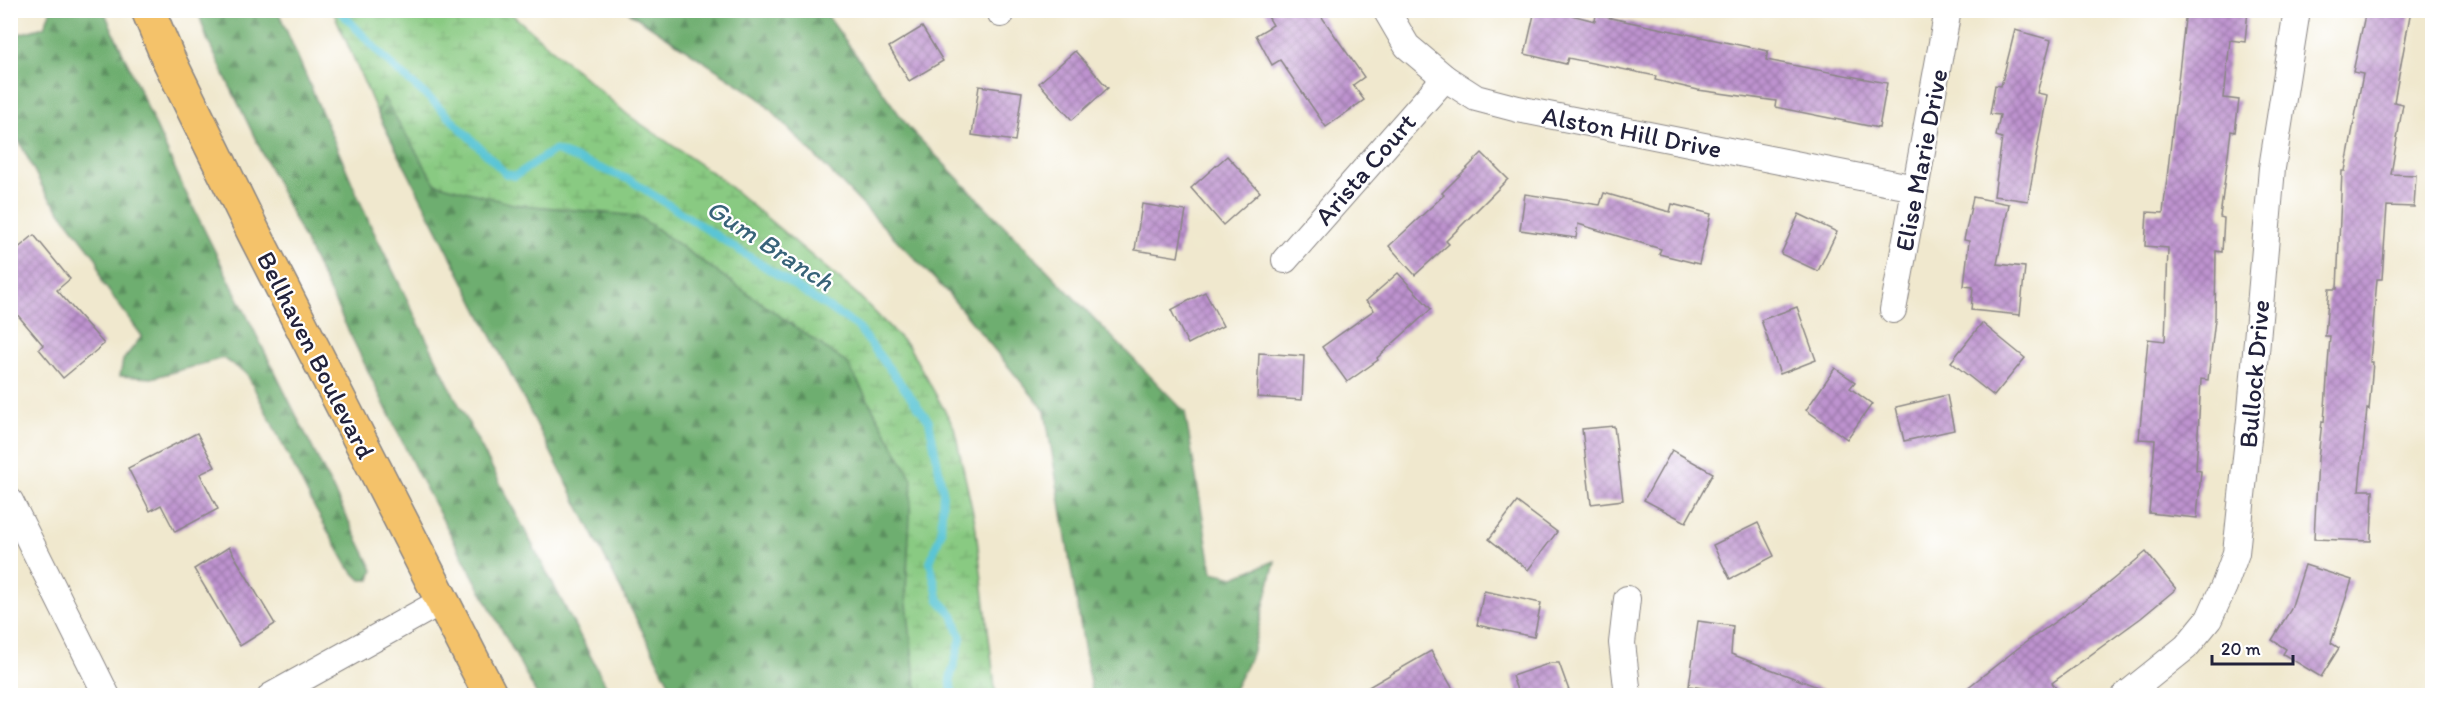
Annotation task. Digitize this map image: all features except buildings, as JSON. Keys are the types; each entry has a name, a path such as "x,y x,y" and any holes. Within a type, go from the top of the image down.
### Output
{"main road":[{"name":"Bellhaven Boulevard","path":"148,10 168,58 253,231 490,696"}],"street":[{"name":"Alston Hill Drive","path":"1386,10 1407,46 1444,78 1476,98 1518,109 1915,188"},
{"name":"Elise Marie Drive","path":"1893,310 1948,10"},
{"name":"Bullock Drive","path":"2125,696 2186,647 2209,618 2236,553 2272,168 2297,10"},
{"name":"Arista Court","path":"1285,260 1444,78"},
{"path":"10,501 107,696"},
{"path":"1627,599 1622,643 1628,696"},
{"path":"271,696 442,601"}],"green space":[{"path":"51,10 104,11 185,191 373,570 370,580 361,580 348,567 312,503 247,374 223,358 152,378 120,376 123,360 142,336 102,282 97,259 45,192 11,125 11,36 44,27"},
{"path":"198,11 278,11 369,222 456,399 611,695 537,695 417,472 207,39"},
{"path":"333,11 508,11 628,115 717,176 857,294 909,347 954,427 975,522 996,695 920,695 915,679 906,593 912,479 848,364 638,216 513,204 435,183 384,98 377,112"},
{"path":"627,11 824,11 909,128 1185,412 1212,572 1234,577 1275,561 1252,654 1231,695 1092,695 1045,411 947,292 758,97"},
{"path":"384,97 513,204 638,216 848,364 912,479 906,593 915,679 920,695 675,695 377,112"}],"waterway":[{"name":"Gum Branch","path":"339,10 393,67 435,103 506,174 515,176 554,150 630,180 857,326 929,421 943,491 941,533 930,562 939,600 953,615 961,638 950,679 953,696"}]}
